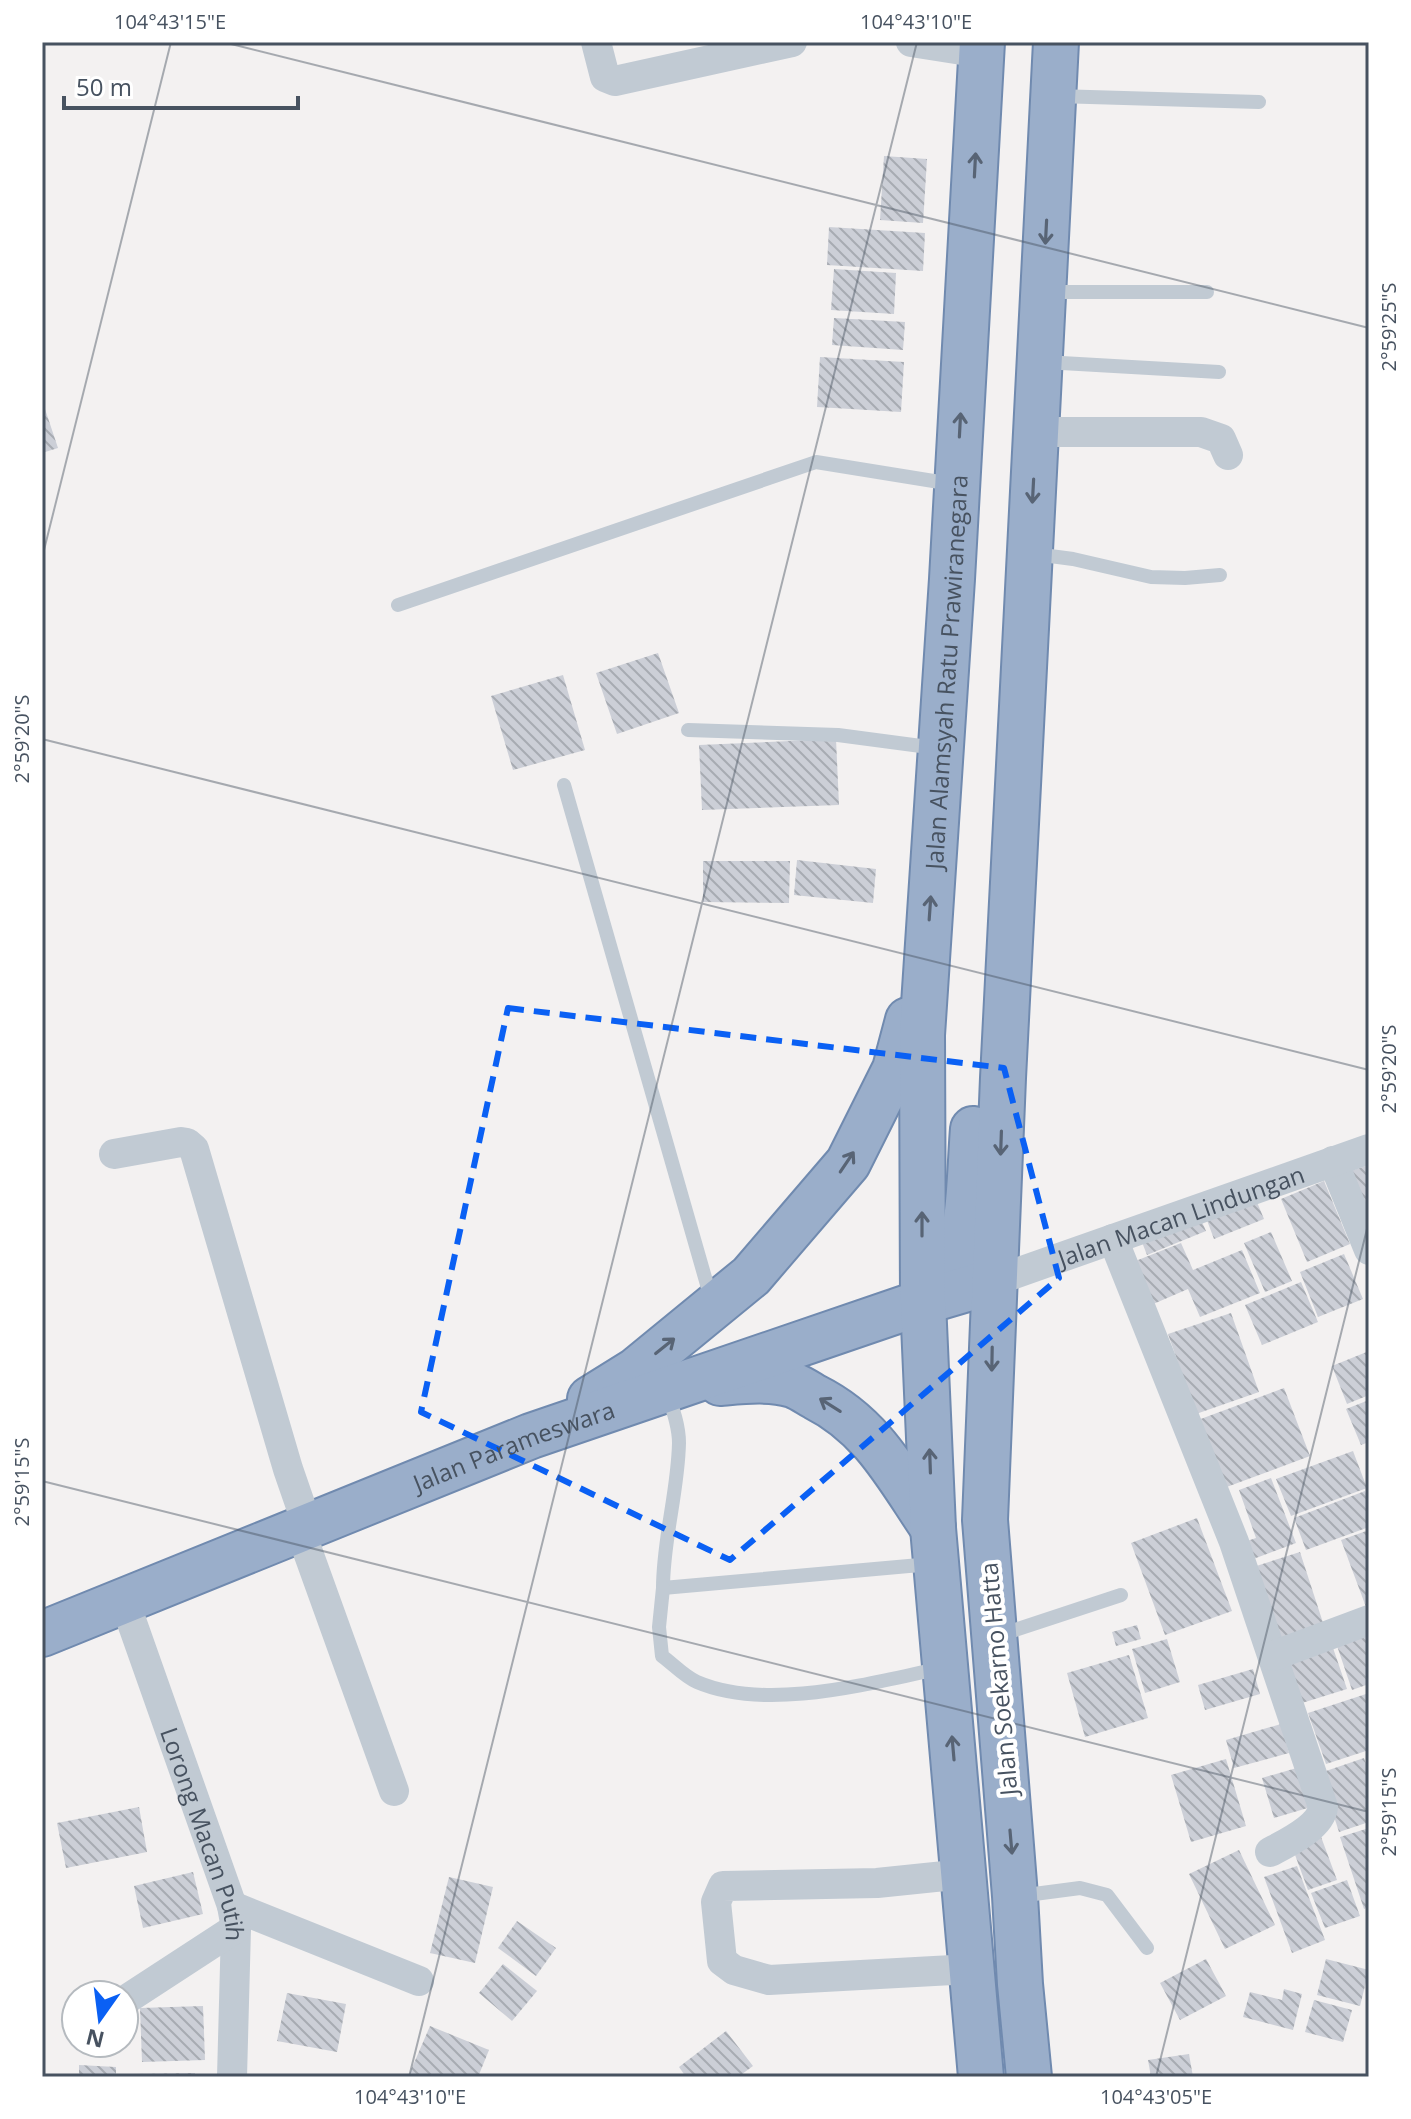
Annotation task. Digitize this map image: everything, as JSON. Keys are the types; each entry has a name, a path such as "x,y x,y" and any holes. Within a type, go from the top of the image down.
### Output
{"highway":[{"path":"994,1281 1056,42"},
{"name":"Jalan Alamsyah Ratu Prawiranegara","path":"923,1302 922,1035 982,48"},
{"path":"981,2077 934,1546 923,1302 955,1262 965,1220 975,1109 982,890 990,847 1018,785"},
{"path":"531,1436 635,1371 751,1276 848,1163 895,1069 927,953"},
{"name":"Jalan Parameswara","path":"42,1634 531,1436 923,1302 994,1281"},
{"name":"Jalan Soekarno Hatta","path":"994,1281 985,1520 1029,2077"},
{"path":"666,1390 759,1380 793,1385 824,1401 850,1419 876,1444 934,1546"}],"street":[{"path":"596,42 605,77 615,81 792,42"},
{"path":"911,42 982,48"},
{"path":"1036,432 1201,432 1221,439 1228,455"},
{"path":"114,1154 181,1142 194,1149 304,1529 394,1791"},
{"name":"Jalan Macan Lindungan","path":"994,1281 1369,1149"},
{"path":"1333,1161 1369,1250"},
{"path":"1113,1239 1234,1542 1320,1796 1321,1816 1298,1837 1270,1852"},
{"name":"Lorong Macan Putih","path":"124,1600 234,1917 232,2077"},
{"path":"1273,1656 1369,1620"},
{"path":"964,1874 877,1883 723,1886 716,1902 722,1961 734,1970 769,1980 971,1969"},
{"path":"140,1989 234,1917 419,1981"}],"lane":[{"path":"1053,96 1259,102"},
{"path":"1043,292 1207,292"},
{"path":"1040,361 1219,372"},
{"path":"398,605 816,462 956,485"},
{"path":"1030,553 1073,559 1151,577 1220,575"},
{"path":"688,730 838,735 941,749"},
{"path":"564,785 713,1307"},
{"path":"666,1390 679,1441 663,1562 659,1627 662,1656 695,1681 728,1691 777,1695 853,1687 946,1667"},
{"path":"663,1588 934,1546"},
{"path":"994,1637 1121,1595"},
{"path":"1015,1896 1080,1888 1107,1895 1147,1948"}],"highlighted area":[{"path":"508,1008 1004,1068 1059,1278 730,1560 421,1412"}],"building":[{"path":"884,156 927,159 923,223 880,220"},
{"path":"829,227 925,233 923,271 827,265"},
{"path":"834,269 896,273 894,314 831,310"},
{"path":"834,318 905,322 903,350 832,345"},
{"path":"820,357 904,362 901,412 817,407"},
{"path":"42,400 58,448 42,453"},
{"path":"658,653 679,713 617,734 596,673"},
{"path":"563,675 585,750 513,770 491,696"},
{"path":"836,739 839,805 702,810 699,745"},
{"path":"797,860 876,869 873,903 794,895"},
{"path":"703,861 790,861 789,903 703,902"},
{"path":"1369,1165 1369,1231 1347,1172"},
{"path":"1324,1181 1350,1244 1307,1262 1281,1199"},
{"path":"1254,1195 1264,1219 1214,1239 1205,1215"},
{"path":"1198,1213 1206,1231 1147,1255 1140,1237"},
{"path":"1271,1232 1292,1281 1265,1292 1244,1243"},
{"path":"1181,1243 1193,1270 1242,1250 1260,1293 1200,1317 1188,1289 1151,1305 1133,1262"},
{"path":"1344,1254 1363,1299 1318,1317 1300,1272"},
{"path":"1301,1282 1318,1322 1262,1345 1245,1305"},
{"path":"1231,1313 1259,1392 1196,1414 1168,1334"},
{"path":"1369,1351 1369,1395 1347,1404 1332,1366"},
{"path":"1284,1388 1310,1456 1224,1488 1198,1420"},
{"path":"1369,1400 1369,1442 1361,1445 1346,1409"},
{"path":"1353,1451 1367,1488 1291,1516 1276,1479"},
{"path":"1271,1478 1296,1543 1248,1561 1241,1543 1256,1538 1239,1490"},
{"path":"1365,1491 1369,1503 1369,1527 1306,1550 1294,1518"},
{"path":"1197,1518 1232,1611 1165,1635 1131,1543"},
{"path":"1369,1530 1369,1615 1341,1540"},
{"path":"1300,1552 1326,1632 1277,1648 1250,1568"},
{"path":"1137,1625 1141,1639 1116,1646 1112,1632"},
{"path":"1369,1626 1369,1684 1352,1690 1334,1637"},
{"path":"1167,1639 1180,1682 1145,1693 1132,1649"},
{"path":"1331,1642 1347,1689 1302,1703 1287,1657"},
{"path":"1129,1655 1148,1718 1085,1737 1067,1673"},
{"path":"1253,1669 1260,1694 1205,1710 1198,1685"},
{"path":"1369,1693 1369,1750 1326,1764 1308,1713"},
{"path":"1281,1724 1289,1753 1234,1768 1226,1740"},
{"path":"1364,1758 1369,1773 1369,1822 1339,1832 1320,1773"},
{"path":"1226,1759 1246,1826 1191,1842 1171,1775"},
{"path":"1300,1767 1311,1807 1274,1818 1262,1778"},
{"path":"139,1807 147,1852 66,1868 57,1823"},
{"path":"1369,1828 1369,1907 1364,1909 1340,1837"},
{"path":"1320,1834 1337,1880 1308,1890 1291,1844"},
{"path":"1239,1850 1275,1925 1225,1949 1189,1874"},
{"path":"1297,1866 1325,1940 1292,1953 1264,1877"},
{"path":"193,1872 203,1914 143,1928 134,1886"},
{"path":"449,1877 493,1887 475,1963 430,1953"},
{"path":"1347,1880 1360,1916 1325,1928 1311,1893"},
{"path":"517,1921 556,1948 536,1976 498,1948"},
{"path":"1206,1959 1226,1996 1180,2020 1160,1983"},
{"path":"1326,1959 1369,1970 1360,2006 1317,1995"},
{"path":"503,1964 537,1991 512,2021 479,1993"},
{"path":"1284,1989 1302,1994 1293,2030 1243,2017 1250,1992 1282,2000"},
{"path":"287,1993 346,2004 337,2052 277,2041"},
{"path":"1314,2000 1352,2010 1343,2042 1305,2032"},
{"path":"203,2006 205,2060 142,2062 140,2008"},
{"path":"430,2026 489,2050 478,2077 408,2077"},
{"path":"726,2031 753,2066 738,2077 686,2077 679,2067"},
{"path":"1189,2054 1193,2077 1151,2077 1148,2060"},
{"path":"79,2065 116,2067 116,2077 79,2077"},
{"path":"195,2073 195,2077 133,2077 133,2074"}]}
